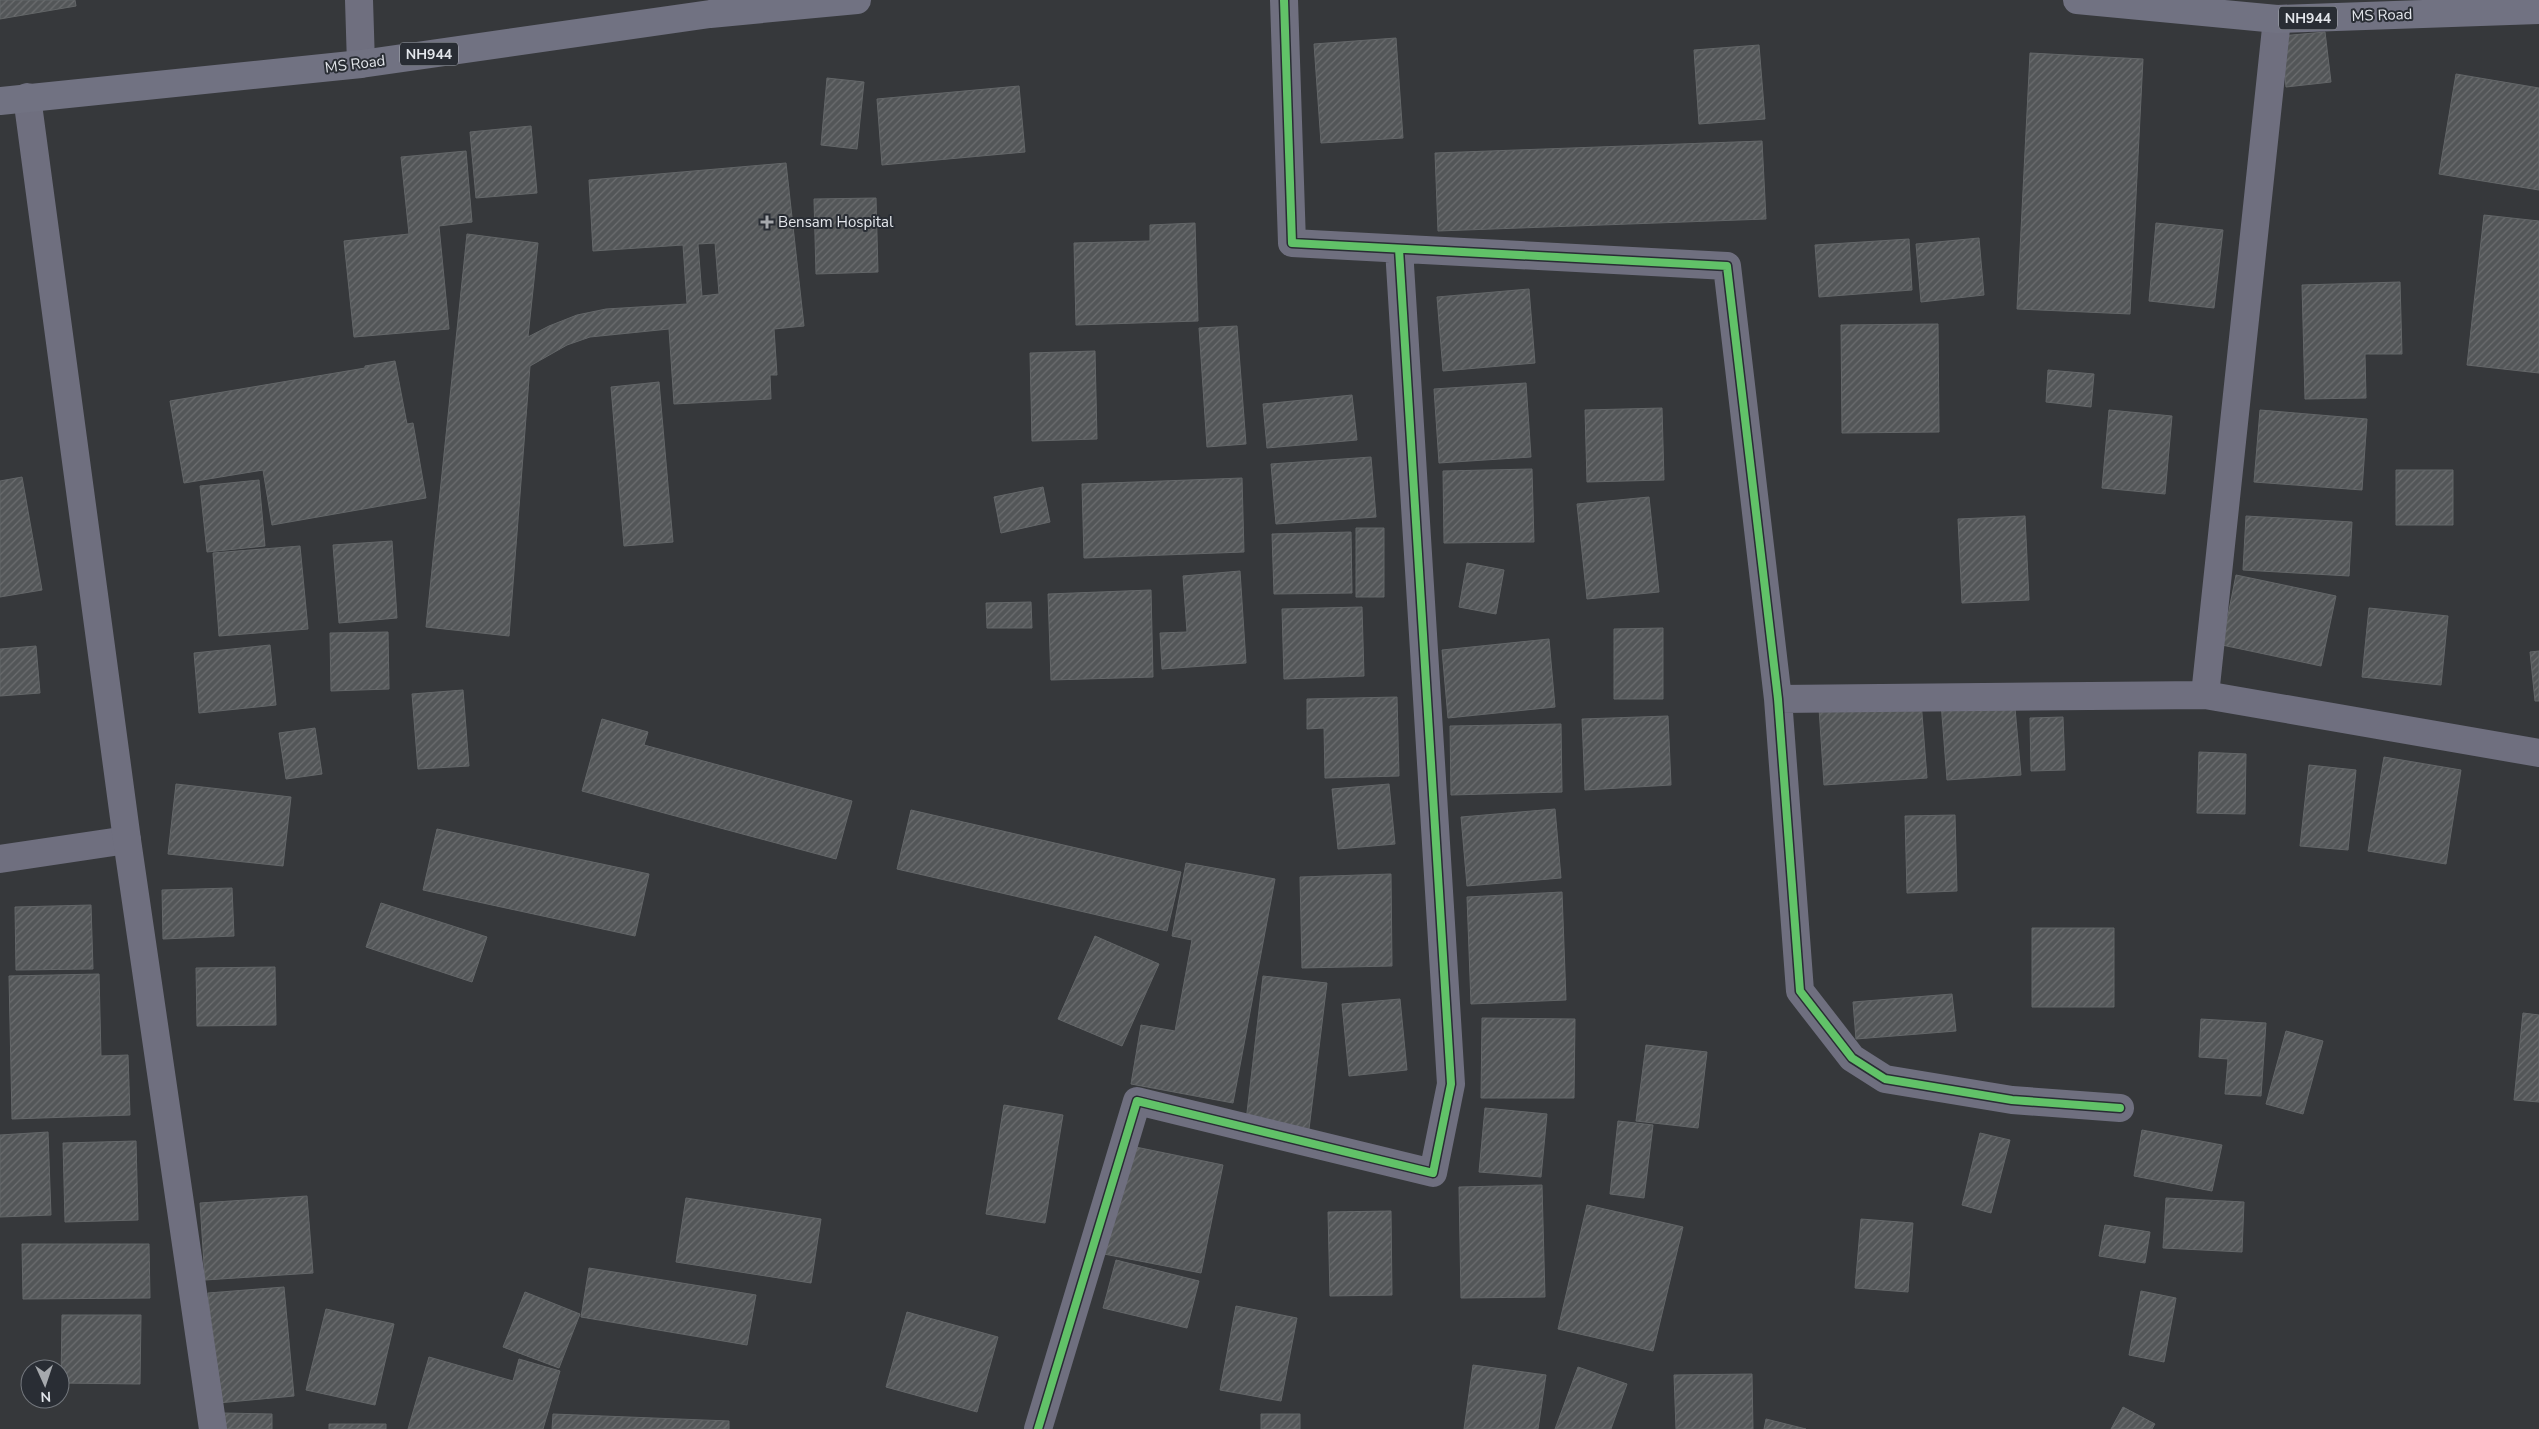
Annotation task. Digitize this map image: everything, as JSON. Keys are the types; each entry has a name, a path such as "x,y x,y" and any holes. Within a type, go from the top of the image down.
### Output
{"highway":[{"name":"MS Road","path":"0,101 361,64 710,7 857,0"},
{"name":"MS Road","path":"2077,0 2277,19 2539,10"}],"street":[{"path":"359,0 361,64"},
{"path":"1284,0 1292,243 1727,266 1778,700 1800,991 1852,1058 1885,1079 2012,1100 2120,1108"},
{"path":"2205,696 2277,19"},
{"path":"27,97 127,840 213,1429"},
{"path":"1038,1429 1137,1101 1433,1173 1451,1084 1399,249"},
{"path":"1778,700 2205,696 2539,754"},
{"path":"0,858 127,840"}],"building":[{"path":"0,0 75,0 76,6 0,19"},
{"path":"2325,32 2331,82 2286,87 2281,36"},
{"path":"1396,38 1403,138 1321,143 1314,44"},
{"path":"1759,45 1765,119 1699,124 1694,50"},
{"path":"2030,53 2143,59 2130,314 2017,309"},
{"path":"2456,74 2539,88 2539,190 2439,174"},
{"path":"827,78 864,82 857,149 821,145"},
{"path":"1019,86 1025,152 882,165 877,99"},
{"path":"531,126 537,193 476,198 470,132"},
{"path":"1762,141 1766,219 1438,231 1435,153"},
{"path":"466,151 472,222 439,226 449,329 354,337 344,241 409,234 401,157"},
{"path":"786,163 804,326 774,329 777,375 770,375 771,399 674,404 669,329 590,337 567,345 530,366 509,636 426,627 467,234 538,243 528,337 577,315 606,309 687,304 683,245 593,251 589,180","holes":["715,243 719,294 702,296 698,244"]},
{"path":"876,198 878,272 816,274 814,199"},
{"path":"2484,215 2539,221 2539,373 2467,365"},
{"path":"1195,223 1198,321 1076,325 1074,243 1150,241 1150,225"},
{"path":"2156,223 2223,230 2214,308 2149,301"},
{"path":"1979,238 1984,295 1921,302 1916,244"},
{"path":"1909,239 1912,290 1819,297 1815,245"},
{"path":"2400,282 2402,354 2365,354 2366,398 2305,399 2302,285"},
{"path":"1529,289 1535,363 1443,371 1437,297"},
{"path":"1938,324 1939,432 1842,433 1841,325"},
{"path":"1237,326 1246,444 1207,447 1199,328"},
{"path":"1095,351 1097,439 1032,441 1030,353"},
{"path":"395,361 407,424 413,423 426,498 272,525 263,470 184,483 170,401 365,368 365,366"},
{"path":"2048,370 2094,374 2091,407 2046,402"},
{"path":"659,382 673,542 624,546 611,387"},
{"path":"1526,383 1531,457 1439,463 1434,389"},
{"path":"1352,395 1357,440 1267,448 1263,404"},
{"path":"1662,408 1664,480 1587,482 1585,410"},
{"path":"2109,410 2172,416 2165,494 2102,488"},
{"path":"2260,410 2367,419 2362,490 2254,482"},
{"path":"1371,457 1376,517 1276,524 1271,464"},
{"path":"1532,469 1534,542 1444,543 1443,471"},
{"path":"2396,470 2453,470 2453,525 2396,525"},
{"path":"22,477 42,590 0,597 0,481"},
{"path":"1242,478 1244,552 1084,558 1082,484"},
{"path":"259,480 265,546 207,552 200,486"},
{"path":"1043,487 1050,522 1001,533 994,497"},
{"path":"1649,497 1659,592 1587,599 1577,504"},
{"path":"2025,516 2029,600 1962,603 1958,519"},
{"path":"2246,516 2352,522 2349,576 2243,570"},
{"path":"1356,528 1384,528 1384,597 1356,597"},
{"path":"1351,532 1352,593 1274,594 1272,534"},
{"path":"392,541 397,618 339,623 333,545"},
{"path":"300,546 308,629 219,636 213,553"},
{"path":"1467,563 1504,570 1496,614 1459,607"},
{"path":"1240,571 1246,663 1162,669 1160,633 1187,632 1183,576"},
{"path":"2236,575 2336,596 2321,666 2222,645"},
{"path":"1151,590 1153,677 1051,680 1048,594"},
{"path":"1031,602 1032,628 987,628 986,603"},
{"path":"1362,607 1364,676 1284,679 1282,609"},
{"path":"2369,608 2448,616 2441,685 2362,677"},
{"path":"1663,628 1663,699 1614,699 1614,629"},
{"path":"388,632 389,689 331,691 330,633"},
{"path":"1549,639 1555,707 1448,718 1442,650"},
{"path":"270,645 276,705 199,713 194,653"},
{"path":"36,646 40,693 0,696 0,649"},
{"path":"2539,651 2539,701 2535,701 2530,652"},
{"path":"463,690 469,766 418,769 412,694"},
{"path":"1397,697 1399,776 1325,778 1324,728 1307,729 1307,699"},
{"path":"2014,697 2021,775 1947,780 1941,703"},
{"path":"1921,701 1927,778 1824,785 1819,708"},
{"path":"1668,716 1671,785 1585,790 1582,719"},
{"path":"2063,717 2065,770 2031,771 2030,718"},
{"path":"602,719 648,732 644,745 852,801 836,859 582,791"},
{"path":"1561,724 1562,792 1451,795 1450,726"},
{"path":"315,728 322,774 286,779 279,733"},
{"path":"2199,752 2246,754 2245,814 2197,813"},
{"path":"2384,757 2461,770 2446,864 2368,851"},
{"path":"2309,765 2356,770 2348,850 2300,846"},
{"path":"176,784 291,797 283,866 168,854"},
{"path":"1389,784 1395,844 1338,849 1332,789"},
{"path":"1555,809 1561,878 1467,886 1461,817"},
{"path":"911,810 1181,872 1167,931 897,869"},
{"path":"1955,815 1957,891 1907,893 1905,816"},
{"path":"437,829 649,874 635,936 423,890"},
{"path":"1186,863 1275,879 1233,1103 1131,1084 1141,1025 1175,1031 1192,940 1172,936"},
{"path":"1391,874 1392,966 1302,968 1300,877"},
{"path":"232,888 234,936 163,939 162,890"},
{"path":"1562,892 1566,1000 1471,1004 1467,897"},
{"path":"381,903 487,937 472,982 366,947"},
{"path":"91,905 93,969 16,970 15,907"},
{"path":"2032,928 2114,928 2114,1007 2032,1007"},
{"path":"1095,936 1159,964 1122,1046 1058,1019"},
{"path":"275,967 276,1025 197,1026 196,968"},
{"path":"99,974 101,1056 128,1055 130,1115 12,1119 9,976"},
{"path":"1263,976 1327,983 1309,1129 1246,1121"},
{"path":"1952,994 1956,1031 1856,1039 1853,1002"},
{"path":"1400,999 1407,1070 1349,1076 1342,1004"},
{"path":"2523,1013 2539,1015 2539,1102 2514,1100"},
{"path":"1482,1018 1575,1019 1574,1098 1481,1098"},
{"path":"2201,1019 2266,1023 2261,1096 2225,1094 2228,1059 2199,1057"},
{"path":"2286,1031 2323,1041 2303,1114 2266,1104"},
{"path":"1646,1045 1707,1052 1698,1128 1636,1121"},
{"path":"1004,1105 1063,1115 1045,1223 986,1214"},
{"path":"1485,1108 1547,1114 1541,1177 1479,1172"},
{"path":"1618,1121 1653,1125 1644,1198 1610,1194"},
{"path":"2142,1130 2222,1145 2212,1191 2134,1176"},
{"path":"48,1132 51,1215 0,1217 0,1135"},
{"path":"1980,1133 2010,1140 1991,1213 1962,1205"},
{"path":"136,1141 138,1220 65,1222 63,1143"},
{"path":"1126,1145 1223,1165 1201,1273 1104,1254"},
{"path":"1542,1185 1545,1297 1461,1298 1459,1187"},
{"path":"307,1196 313,1273 205,1280 200,1203"},
{"path":"686,1198 821,1219 811,1283 676,1262"},
{"path":"2166,1198 2244,1202 2242,1252 2163,1248"},
{"path":"1587,1205 1683,1227 1653,1351 1558,1329"},
{"path":"1391,1211 1392,1295 1330,1296 1328,1212"},
{"path":"1861,1219 1913,1223 1908,1292 1855,1288"},
{"path":"2105,1225 2150,1232 2145,1263 2099,1256"},
{"path":"22,1244 149,1244 150,1298 23,1299"},
{"path":"1116,1260 1199,1281 1187,1328 1103,1308"},
{"path":"589,1268 756,1295 747,1345 581,1317"},
{"path":"284,1287 294,1396 218,1403 208,1293"},
{"path":"2141,1291 2176,1298 2164,1362 2129,1355"},
{"path":"525,1292 580,1314 559,1368 503,1347"},
{"path":"1236,1306 1297,1318 1281,1401 1220,1390"},
{"path":"326,1309 394,1324 375,1405 306,1390"},
{"path":"907,1312 998,1337 977,1412 886,1387"},
{"path":"62,1315 141,1315 140,1384 70,1383 70,1359 61,1359"},
{"path":"429,1357 513,1381 519,1359 560,1371 543,1429 408,1429"},
{"path":"1473,1365 1546,1375 1538,1429 1464,1429"},
{"path":"1578,1367 1627,1384 1611,1429 1555,1429"},
{"path":"1752,1374 1753,1429 1676,1429 1674,1375"},
{"path":"2123,1407 2155,1424 2152,1429 2111,1429"},
{"path":"223,1413 272,1414 272,1429 223,1429"},
{"path":"553,1414 729,1421 729,1429 552,1429"},
{"path":"1261,1414 1300,1414 1300,1429 1261,1429"},
{"path":"1766,1419 1806,1429 1764,1429"},
{"path":"329,1424 386,1424 386,1429 329,1429"}],"cycle path":[{"path":"1284,0 1292,243 1727,266 1778,699 1800,991 1852,1058 1885,1079 2012,1100 2120,1108"},
{"path":"1038,1429 1137,1101 1433,1173 1451,1084 1399,249"}],"place":[{"name":"Bensam Hospital","path":"767,222"}]}
